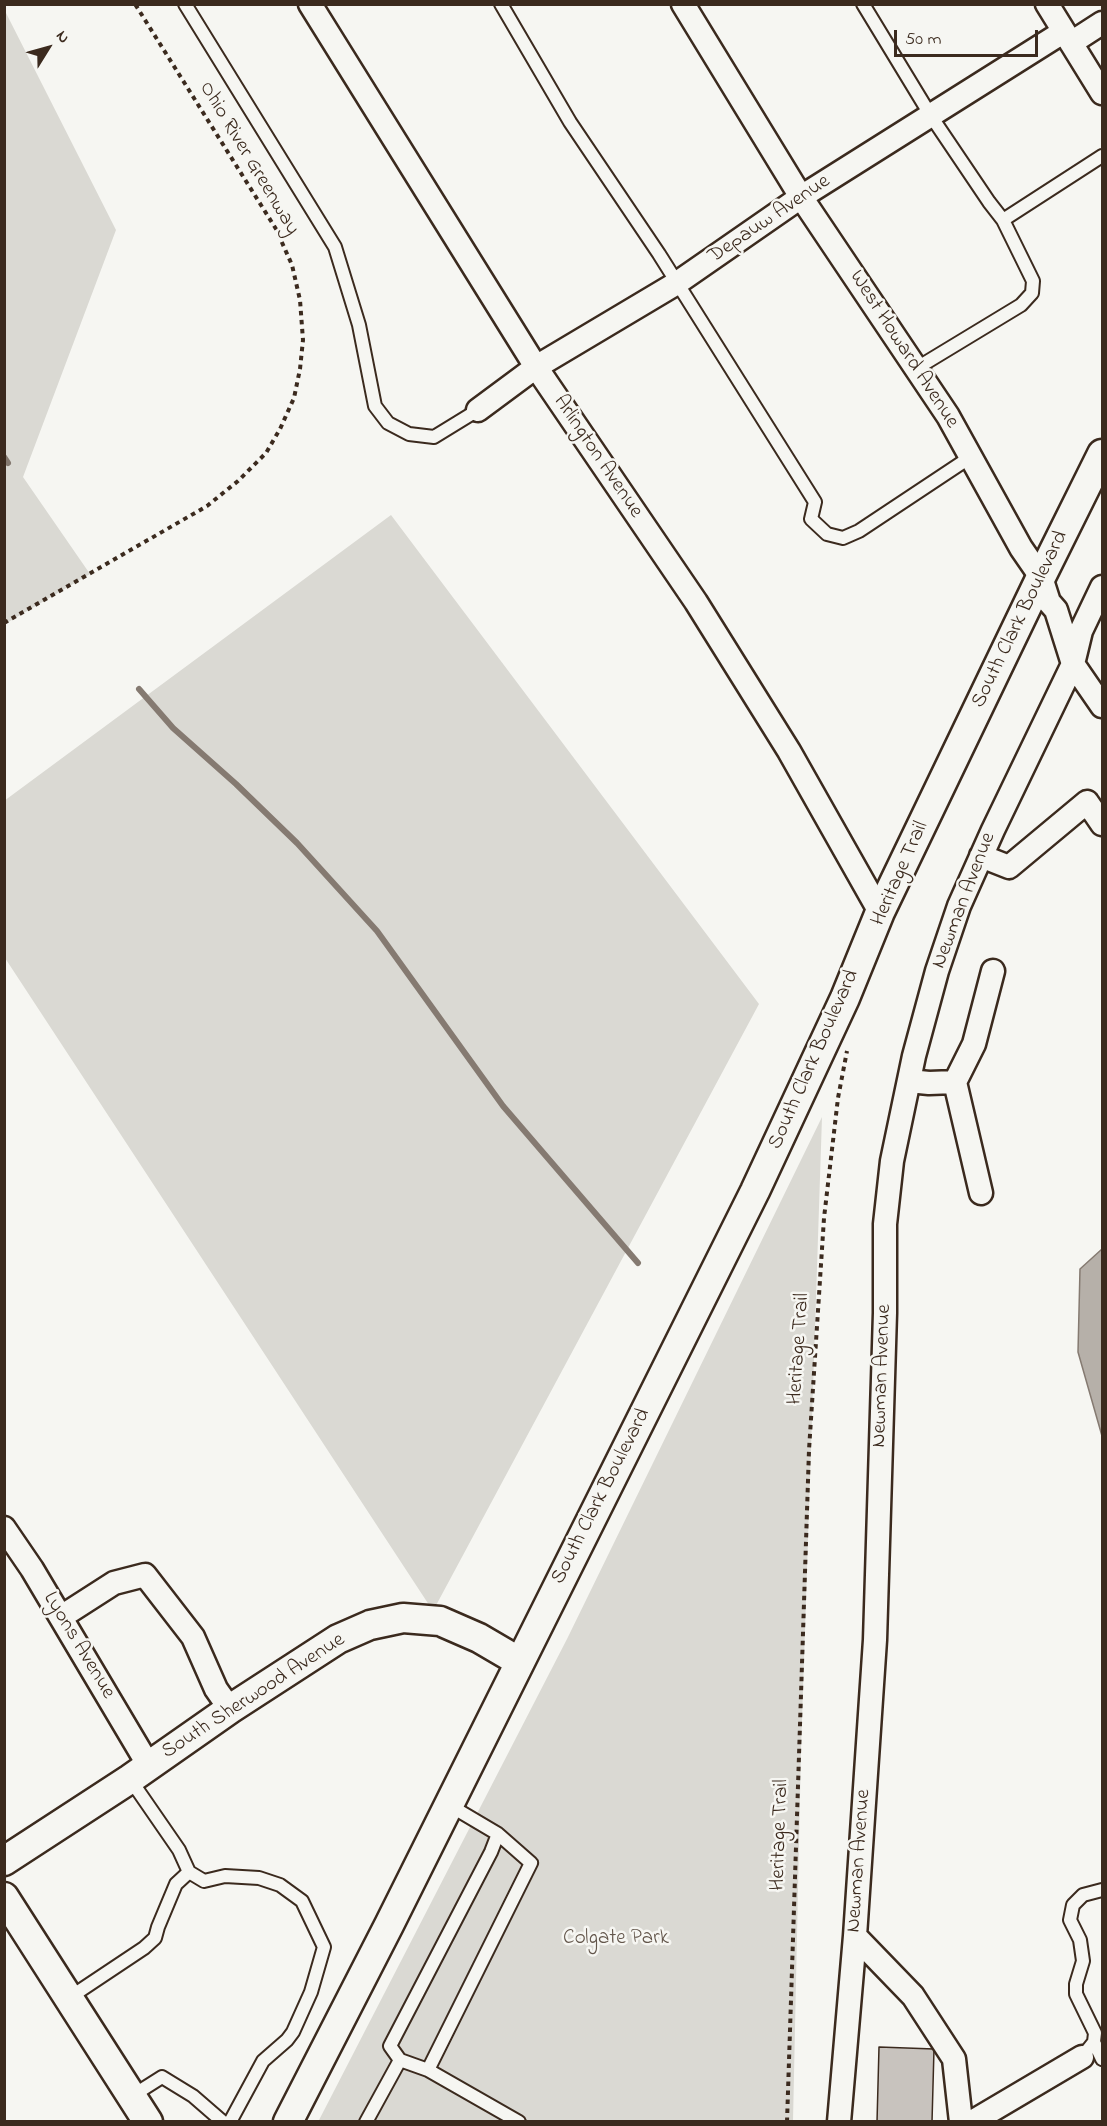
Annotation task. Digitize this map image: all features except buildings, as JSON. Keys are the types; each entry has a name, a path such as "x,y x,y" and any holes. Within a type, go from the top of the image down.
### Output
{"street":[{"name":"Arlington Avenue","path":"310,4 536,366 696,602 789,751 880,912"},
{"name":"West Howard Avenue","path":"683,4 801,197 917,368 972,456 1021,548 1041,577 1049,602 1056,610 1073,664 1102,706"},
{"path":"1047,4 1102,93"},
{"name":"Depauw Avenue","path":"478,410 536,366 677,284 801,197 931,116 1067,38 1102,23"},
{"name":"South Clark Boulevard","path":"288,2121 449,1805 755,1191 845,998 880,912 1102,454"},
{"path":"1073,664 1081,631 1102,587"},
{"name":"Newman Avenue","path":"839,2121 855,1936 875,1640 885,1313 885,1224 892,1161 909,1081 937,971 958,906 1073,664"},
{"path":"981,856 1009,867 1088,802 1102,824"},
{"path":"981,1193 955,1082 974,1044 993,971"},
{"path":"909,1081 955,1082"},
{"name":"Lyons Avenue","path":"4,1528 61,1617 140,1773"},
{"path":"61,1617 114,1584 145,1575 193,1637 216,1689 230,1710"},
{"name":"South Sherwood Avenue","path":"4,1861 140,1773 338,1639 370,1625 403,1618 440,1621 478,1638 520,1662"},
{"path":"4,1897 148,2121"},
{"path":"855,1936 913,1996 954,2059 962,2121"},
{"path":"972,2121 1093,2053"}],"lane":[{"path":"185,4 335,247 359,325 375,406 388,423 409,434 434,437 478,410"},
{"path":"501,4 570,122 677,284 815,502 811,519 827,534 843,538 859,531 972,456"},
{"path":"863,4 931,116 1003,220 1033,281 1032,293 1021,305 917,368"},
{"path":"1003,220 1102,156"},
{"path":"140,1773 189,1872 204,1881 225,1876 259,1878 280,1885 302,1901 324,1947 311,1992 293,2032 263,2061 230,2121"},
{"path":"428,2070 531,1863 498,1834 449,1805"},
{"path":"498,1834 491,1852 390,2046 400,2060 428,2070 519,2121"},
{"path":"69,1998 144,1948 155,1938 176,1884 189,1872"},
{"path":"1093,2053 1095,2033 1076,1994 1076,1984 1083,1961 1080,1940 1070,1920 1073,1905 1083,1895 1102,1890"},
{"path":"366,2121 400,2060"},
{"path":"132,2096 162,2077 193,2096 223,2121"}],"path":[{"name":"Ohio River Greenway","path":"4,623 199,511 238,481 266,453 294,398 303,340 300,300 292,265 276,229 135,4"},
{"name":"Heritage Trail","path":"787,2121 809,1439 825,1218 838,1098 847,1042"}],"green space":[{"path":"5,11 116,230 23,477 90,574 5,624"},
{"path":"391,515 759,1004 433,1611 5,958 4,801"},
{"name":"Colgate Park","path":"822,1117 801,1750 793,2121 318,2122 567,1639"}],"shaded area":[{"path":"1102,1249 1102,1436 1078,1352 1080,1269"}],"waterway":[{"path":"4,457 8,463"},
{"path":"139,689 173,728 297,843 377,931 503,1106 638,1263"}]}
